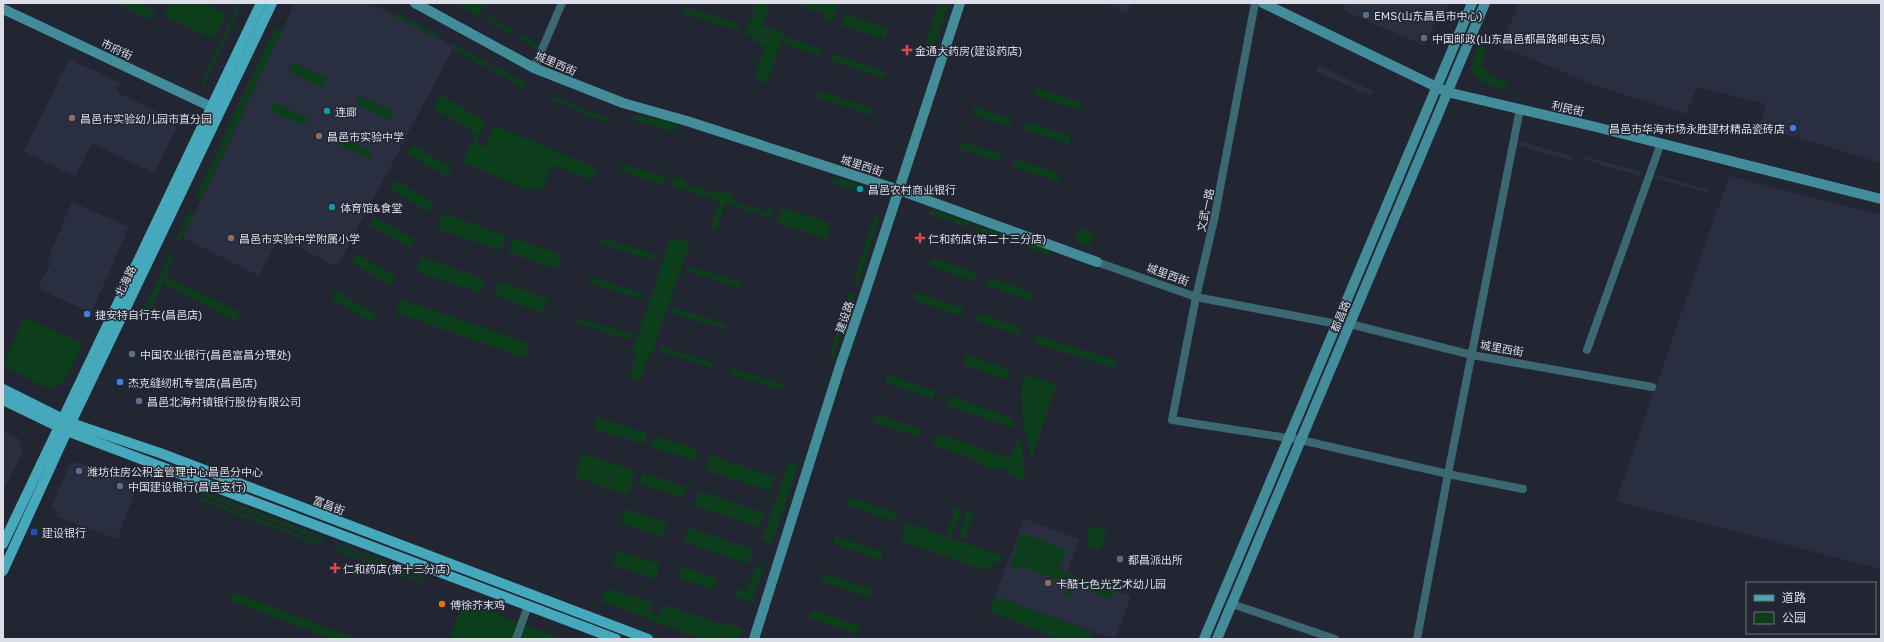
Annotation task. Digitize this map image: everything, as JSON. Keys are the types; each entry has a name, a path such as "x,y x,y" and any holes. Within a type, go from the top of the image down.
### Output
{"main road":[{"name":"北海路","path":"216,109 261,3"},
{"name":"北海路","path":"3,544 65,425 216,109 272,3"},
{"name":"富昌街","path":"3,389 65,425 160,453 648,639"},
{"name":"富昌街","path":"3,400 528,606 595,635 616,639"},
{"name":"北海路","path":"3,571 65,425"}],"street":[{"name":"城里西街","path":"415,3 534,68 623,103 687,121 899,190 1196,297 1337,324"},
{"path":"534,68 562,3"},
{"name":"建设路","path":"754,639 839,369 960,3"},
{"name":"文武一路","path":"1255,3 1214,220 1196,297 1172,420 1288,439"},
{"name":"利民街","path":"1263,3 1447,92 1661,143 1881,199"},
{"path":"1204,639 1472,3"},
{"name":"都昌路","path":"1218,639 1485,3"},
{"name":"市府街","path":"3,9 216,109"},
{"path":"1417,639 1520,109"},
{"path":"1587,350 1661,143"},
{"name":"城里西街","path":"1350,324 1472,355 1652,386"},
{"path":"1288,439 1301,440 1448,474 1523,489"},
{"path":"1232,604 1335,639"},
{"path":"516,639 528,606"}],"shaded area":[{"name":"昌邑市实验中学","path":"295,3 370,3 454,47 337,267 279,237 259,276 183,238"},
{"path":"1105,3 1131,3 1127,13"},
{"path":"1346,3 1449,3 1440,22 1436,20 1426,44 1422,45 1343,10"},
{"path":"1519,3 1881,3 1881,163 1759,126 1766,104 1697,87 1686,114 1593,85 1525,56 1501,48 1500,43 1505,36"},
{"name":"昌邑市实验幼儿园市直分园","path":"69,59 121,83 116,92 169,117 176,123 177,126 154,173 92,143 75,177 24,152"},
{"path":"1319,65 1373,91 1370,96 1316,71"},
{"path":"1515,140 1572,156 1571,161 1514,144"},
{"path":"1584,156 1641,172 1640,176 1583,159"},
{"path":"1653,174 1710,190 1709,193 1652,177"},
{"path":"1729,176 1881,215 1881,569 1616,501"},
{"path":"72,202 129,227 91,313 38,288 51,263 47,261"},
{"path":"3,431 18,438 23,451 3,492"},
{"path":"76,462 138,485 117,539 56,517 59,512 51,508 70,464"},
{"name":"卡酷七色光艺术幼儿园","path":"1024,519 1079,539 1067,573 1131,596 1115,639 995,596"}],"green space":[{"path":"115,3 137,3 156,11 149,19"},
{"path":"170,3 203,3 226,14 214,39 164,16"},
{"path":"239,3 242,3 204,86 201,85"},
{"path":"454,3 485,3 479,16"},
{"path":"756,3 770,3 762,26 784,33 767,83 754,79 765,46 755,43 756,37 746,34"},
{"path":"792,3 838,3 832,22 824,19 825,14"},
{"path":"939,3 949,3 934,47 925,45"},
{"path":"685,7 739,24 737,30 683,13"},
{"path":"397,13 442,37 441,40 395,17"},
{"path":"845,14 888,29 885,39 841,25"},
{"path":"489,16 515,31 513,35 496,26 497,24 488,19"},
{"path":"275,28 282,31 201,199 196,196"},
{"path":"520,34 540,45 538,49 518,38"},
{"path":"785,37 821,49 819,55 783,44"},
{"path":"455,45 490,64 487,68 453,49"},
{"path":"1479,45 1487,48 1481,65 1492,76 1508,82 1505,90 1481,81 1471,69"},
{"path":"833,54 886,72 884,78 831,61"},
{"path":"293,62 327,79 323,88 288,71"},
{"path":"494,66 526,83 523,88 491,70"},
{"path":"1037,88 1083,103 1080,110 1034,95"},
{"path":"819,91 873,109 871,115 817,98"},
{"path":"441,95 485,121 476,143 485,147 494,125 596,168 592,180 552,165 542,189 525,189 463,162 476,133 433,108"},
{"path":"360,96 394,112 389,121 355,104"},
{"path":"554,97 611,120 610,124 553,100"},
{"path":"274,102 308,118 304,126 270,111"},
{"path":"973,107 1012,119 1009,126 971,114"},
{"path":"634,115 677,123 675,132 632,119"},
{"path":"1025,122 1071,136 1069,144 1023,129"},
{"path":"339,136 373,152 369,159 335,143"},
{"path":"962,142 1001,154 999,162 960,149"},
{"path":"413,145 452,168 447,177 408,154"},
{"path":"1015,159 1061,174 1058,181 1012,167"},
{"path":"622,164 661,176 663,171 666,177 664,185 620,171"},
{"path":"675,177 686,179 685,185 714,193 716,189 734,195 733,201 766,212 768,206 774,210 771,218 725,203 716,231 710,229 720,201 672,186"},
{"path":"834,177 859,184 856,191 832,183"},
{"path":"395,180 434,203 429,212 390,189"},
{"path":"782,208 831,223 826,239 777,223"},
{"path":"931,209 969,222 967,227 929,214"},
{"path":"190,211 195,212 180,242 176,240"},
{"path":"443,213 506,236 501,250 437,229"},
{"path":"874,216 879,218 859,283 854,281"},
{"path":"375,217 415,240 410,248 370,226"},
{"path":"976,225 1010,236 1008,241 975,230"},
{"path":"1079,228 1095,232 1089,247 1075,240"},
{"path":"671,237 690,243 651,356 648,355 640,382 629,378 636,354 632,352"},
{"path":"513,238 562,255 557,269 508,252"},
{"path":"603,238 656,255 654,260 601,244"},
{"path":"1017,238 1048,249 1049,255 1015,243"},
{"path":"357,254 396,277 391,286 352,263"},
{"path":"169,256 174,257 147,318 142,315"},
{"path":"422,257 485,279 480,293 417,272"},
{"path":"932,258 976,273 974,281 930,266"},
{"path":"688,266 740,282 739,288 686,271"},
{"path":"167,277 240,312 236,321 164,283"},
{"path":"591,277 644,294 642,299 589,283"},
{"path":"990,278 1034,293 1032,301 987,286"},
{"path":"499,281 548,299 543,313 494,295"},
{"path":"336,291 376,314 371,322 331,299"},
{"path":"850,292 855,293 833,358 829,357"},
{"path":"916,292 964,308 961,316 913,300"},
{"path":"401,299 530,344 525,358 396,313"},
{"path":"673,307 726,324 724,329 671,313"},
{"path":"978,313 1022,328 1020,335 975,320"},
{"path":"24,317 83,344 70,371 62,383 50,389 3,366"},
{"path":"578,318 631,334 629,340 577,323"},
{"path":"1036,335 1117,361 1114,368 1034,343"},
{"path":"661,346 713,363 712,368 659,351"},
{"path":"966,355 1010,370 1009,380 963,364"},
{"path":"731,368 783,385 782,390 729,374"},
{"path":"887,375 935,391 933,399 885,383"},
{"path":"1024,375 1056,384 1032,459 1025,428 1022,405 1021,394"},
{"path":"949,396 1012,418 1014,428 946,405"},
{"path":"875,414 923,430 920,437 872,422"},
{"path":"597,417 647,433 644,444 593,429"},
{"path":"937,433 1010,459 1017,439 1021,441 1025,476 1023,480 1006,474 1007,470 996,467 994,470 982,466 969,457 933,445"},
{"path":"654,436 698,449 695,460 651,447"},
{"path":"583,453 636,471 628,495 575,477"},
{"path":"710,455 774,477 769,491 705,470"},
{"path":"789,461 798,464 772,544 762,540"},
{"path":"643,473 687,487 684,498 640,484"},
{"path":"202,491 325,538 324,541 201,494"},
{"path":"700,491 764,513 759,527 695,506"},
{"path":"199,497 323,543 322,546 198,500"},
{"path":"848,497 896,513 894,521 846,505"},
{"path":"956,507 963,509 952,534 947,533"},
{"path":"625,509 668,523 663,537 620,523"},
{"path":"967,510 974,513 965,539 960,537 960,533"},
{"path":"907,523 1003,556 984,570 901,541"},
{"path":"1091,525 1107,531 1100,551 1085,546"},
{"path":"689,528 753,549 748,564 684,542"},
{"path":"1021,533 1067,550 1059,570 1115,590 1111,599 1076,586 1071,597 1065,594 1067,583 1021,566 1020,570 1010,567"},
{"path":"835,536 883,552 881,560 833,544"},
{"path":"339,544 424,576 424,578 338,546"},
{"path":"337,548 423,581 422,584 336,551"},
{"path":"617,551 660,564 656,579 612,565"},
{"path":"757,564 764,566 752,602 735,597 737,589 747,591"},
{"path":"683,567 717,579 713,590 679,578"},
{"path":"823,573 871,589 869,597 820,581"},
{"path":"605,588 652,602 649,613 660,616 664,605 721,624 726,623 742,629 739,639 701,639 601,601"},
{"path":"232,592 357,639 333,639 229,600"},
{"path":"995,596 1092,632 1089,639 1060,639 988,611"},
{"path":"464,602 563,639 450,638"},
{"path":"812,610 860,626 857,634 809,618"}],"place":[{"name":"EMS(山东昌邑市中心)","path":"1366,15"},
{"name":"中国邮政(山东昌邑都昌路邮电支局)","path":"1424,38"},
{"name":"金通大药房(建设药店)","path":"907,50"},
{"name":"连廊","path":"327,111"},
{"name":"昌邑市实验幼儿园市直分园","path":"72,118"},
{"name":"昌邑市华海市场永胜建材精品瓷砖店","path":"1793,128"},
{"name":"昌邑市实验中学","path":"319,136"},
{"name":"昌邑农村商业银行","path":"860,189"},
{"name":"体育馆&食堂","path":"332,207"},
{"name":"昌邑市实验中学附属小学","path":"231,238"},
{"name":"仁和药店(第二十三分店)","path":"920,238"},
{"name":"捷安特自行车(昌邑店)","path":"87,314"},
{"name":"中国农业银行(昌邑富昌分理处)","path":"132,354"},
{"name":"杰克缝纫机专营店(昌邑店)","path":"120,382"},
{"name":"昌邑北海村镇银行股份有限公司","path":"139,401"},
{"name":"潍坊住房公积金管理中心昌邑分中心","path":"79,471"},
{"name":"中国建设银行(昌邑支行)","path":"120,486"},
{"name":"建设银行","path":"34,532"},
{"name":"都昌派出所","path":"1120,559"},
{"name":"仁和药店(第十三分店)","path":"335,568"},
{"name":"卡酷七色光艺术幼儿园","path":"1048,583"},
{"name":"傅徐芥末鸡","path":"442,604"}]}
